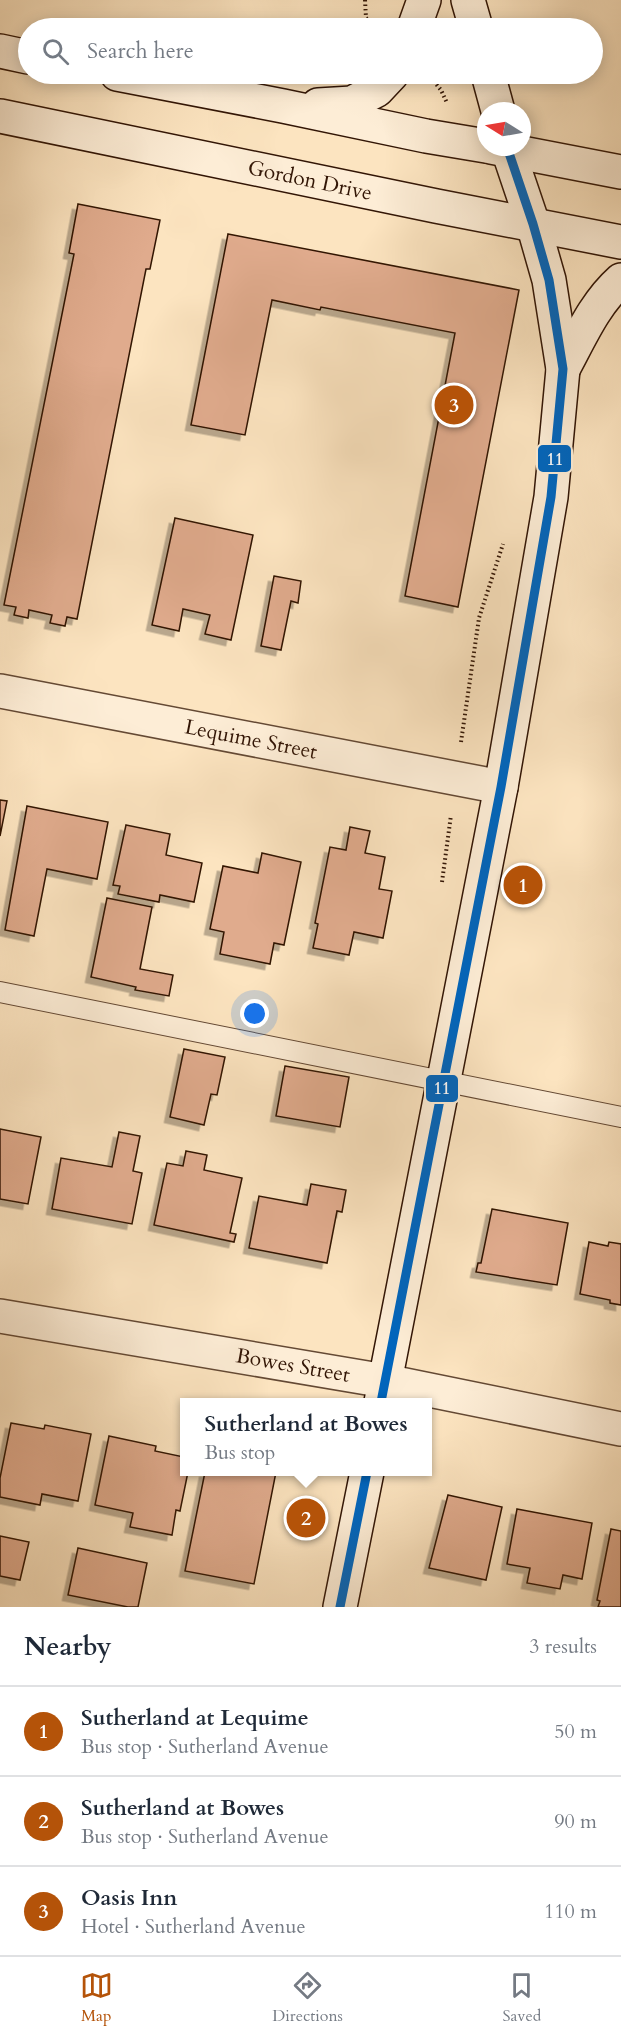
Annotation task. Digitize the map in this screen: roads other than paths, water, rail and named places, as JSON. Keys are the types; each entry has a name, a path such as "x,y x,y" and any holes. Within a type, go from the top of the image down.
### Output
{"street":[{"path":"418,18 424,0"},
{"path":"468,0 473,18"},
{"path":"0,51 18,55"},
{"path":"169,84 426,136 477,144"},
{"path":"284,106 352,104 377,90 383,84"},
{"path":"491,84 496,102"},
{"name":"Gordon Drive","path":"0,116 621,242"},
{"path":"531,154 621,172"},
{"path":"383,1392 501,787 551,497 564,369 549,280 533,224 497,156"},
{"path":"564,369 607,293 621,280"},
{"name":"Lequime Street","path":"0,691 501,787"},
{"name":"Bowes Street","path":"0,1316 422,1398"},
{"name":"Bowes Street","path":"432,1400 621,1429"},
{"path":"340,1607 366,1476"}],"lane":[{"path":"0,992 621,1117"}],"place":[{"name":"Oasis Inn","path":"454,405"},
{"name":"Sutherland at Lequime","path":"523,885"},
{"name":"Sutherland at Bowes","path":"306,1518"}]}
